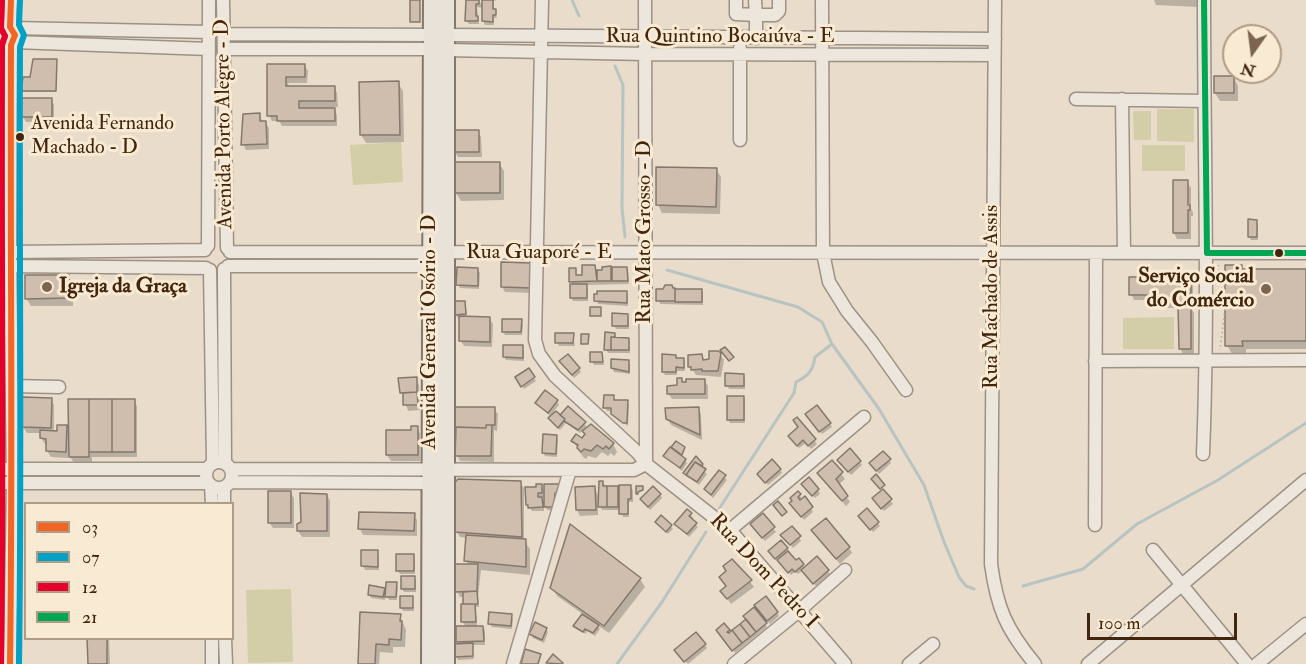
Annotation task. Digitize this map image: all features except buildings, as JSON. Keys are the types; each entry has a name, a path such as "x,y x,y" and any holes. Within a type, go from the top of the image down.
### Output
{"main road":[{"name":"Avenida General Osório - D","path":"432,0 439,42"},
{"name":"Avenida General Osório - D","path":"430,664 435,474 439,42 446,0"},
{"name":"Avenida General Osório - D","path":"435,474 446,664"}],"street":[{"path":"7,27 10,0"},
{"name":"Avenida Porto Alegre - D","path":"206,248 209,0"},
{"name":"Avenida Porto Alegre - D","path":"223,0 229,250"},
{"name":"Rua Dom Pedro I","path":"542,0 535,340 539,354 555,376 638,453 646,464 730,530 845,664"},
{"name":"Rua Mato Grosso - D","path":"645,0 646,464"},
{"path":"736,0 736,14 756,15 775,15 779,11 779,0"},
{"path":"755,0 756,38"},
{"path":"822,0 823,253 829,282 906,390"},
{"name":"Rua Machado de Assis","path":"995,0 991,564 995,595 1004,620 1015,640 1035,664"},
{"path":"1203,454 1213,362 1204,100 1204,0"},
{"path":"7,27 209,32"},
{"path":"7,27 15,35 8,45 12,386 4,470 10,664"},
{"name":"Rua Quintino Bocaiúva - E","path":"224,34 355,35 540,52 994,55"},
{"path":"355,35 355,50"},
{"name":"Rua Quintino Bocaiúva - E","path":"225,50 355,50 541,36 995,39"},
{"path":"740,38 740,140"},
{"path":"905,38 905,55"},
{"path":"8,45 209,49"},
{"path":"1076,99 1204,100"},
{"path":"1122,99 1124,253"},
{"path":"10,252 206,248 220,244 229,250 231,257 226,268 219,466"},
{"path":"206,248 202,259 208,269 219,466 232,478 218,485 213,502"},
{"name":"Rua Guaporé - E","path":"229,250 438,260"},
{"name":"Rua Guaporé - E","path":"226,268 438,260 536,253 1306,253"},
{"path":"1095,525 1096,253"},
{"path":"10,266 208,269 215,272 226,268"},
{"path":"1095,361 1306,360"},
{"path":"12,386 58,387"},
{"path":"730,530 864,417"},
{"path":"4,483 218,485 435,474 634,470 646,464"},
{"path":"219,466 205,476 218,485 223,502"},
{"path":"4,470 219,466 435,474"},
{"path":"513,664 570,470"},
{"path":"1089,664 1305,482"},
{"path":"0,494 4,483"},
{"path":"1153,550 1247,664"},
{"path":"734,664 845,570"},
{"path":"1257,664 1306,624"},
{"path":"212,640 212,664"},
{"path":"225,640 226,664"},
{"path":"909,664 933,644"}],"path":[{"path":"1211,253 1225,309 1213,362"},
{"path":"1218,308 1225,309"}],"shaded area":[{"path":"1157,109 1194,109 1194,142 1157,141"},
{"path":"1133,111 1151,111 1151,140 1134,140"},
{"path":"401,142 403,182 353,185 350,145"},
{"path":"1142,145 1185,145 1185,171 1142,171"},
{"path":"1174,317 1174,349 1123,349 1123,318"},
{"path":"291,589 293,662 248,663 246,590"}],"waterway":[{"path":"572,0 579,16"},
{"path":"615,66 623,85 622,208 625,237"},
{"path":"667,270 798,307 822,322 832,344 879,409 924,485 959,577 966,586 974,589"},
{"path":"719,509 794,393 796,382 809,372 815,357 832,344"},
{"path":"1023,586 1083,569 1137,524 1218,480 1306,423"},
{"path":"617,664 662,602 706,532"}],"transit line":[{"name":"12","path":"1,664 2,45 5,36 1,28 2,0"},
{"name":"03","path":"10,664 11,45 15,35 10,27 11,0"},
{"name":"07","path":"19,664 20,47 24,35 19,25 20,0"},
{"name":"21","path":"1204,0 1207,253 1306,253"}],"place":[{"name":"Avenida Fernando Machado - D","path":"20,137"},
{"name":"Igreja da Graça","path":"47,287"},
{"name":"Serviço Social do Comércio","path":"1266,289"}]}
